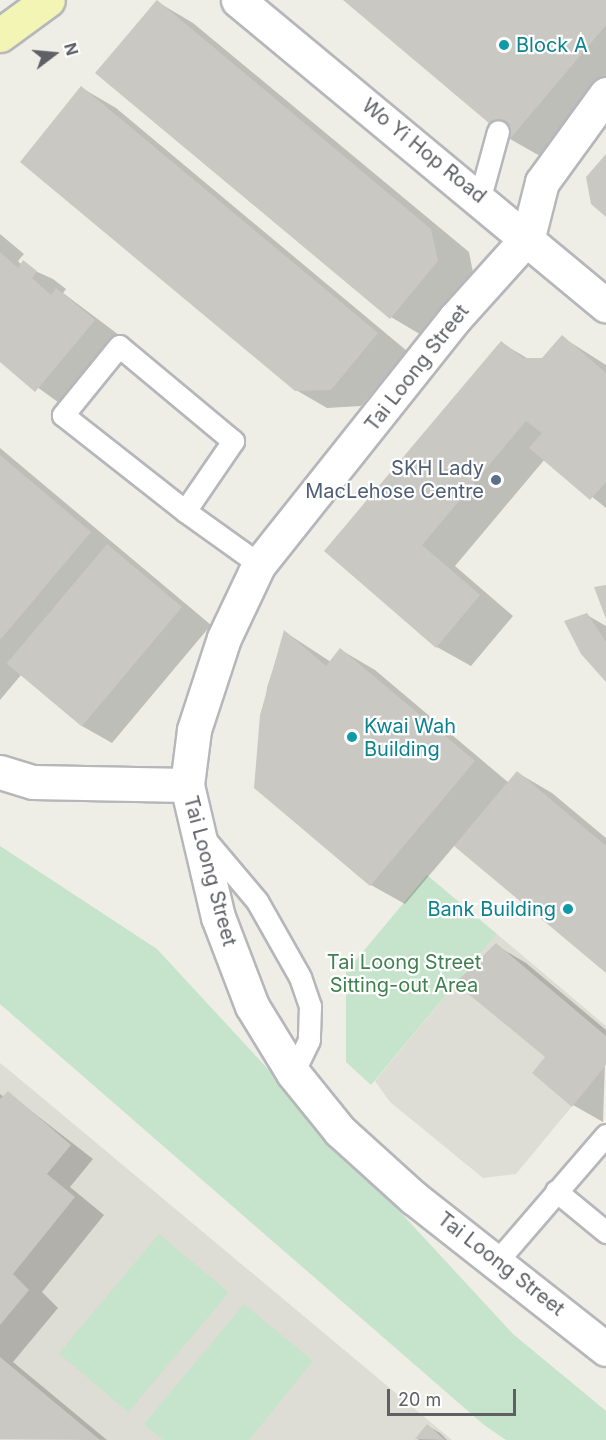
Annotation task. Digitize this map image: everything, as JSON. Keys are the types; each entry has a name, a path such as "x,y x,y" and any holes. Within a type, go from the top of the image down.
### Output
{"main road":[{"path":"0,35 48,0"}],"street":[{"name":"Wo Yi Hop Road","path":"238,0 480,197 606,305"},
{"path":"528,237 542,182 606,94"},
{"name":"Tai Loong Street","path":"528,237 455,318 259,564 233,613 207,689 194,730 187,785 194,828 218,917 248,996 293,1072 340,1131 414,1198 498,1260 606,1349"},
{"path":"0,772 33,782 187,785"}],"lane":[{"path":"480,197 498,131"},
{"path":"185,511 233,441 119,346 63,415 185,511 259,564"},
{"path":"194,828 257,900 300,977 310,1006 309,1040 293,1072"},
{"path":"498,1260 606,1136"},
{"path":"556,1191 606,1232"}],"shaded area":[{"path":"497,934 606,1026 606,1065 516,1174 483,1178 390,1102 375,1081"},
{"path":"0,1063 15,1075 452,1440 0,1440"}],"green space":[{"path":"0,846 157,949 513,1334 606,1411 606,1440 506,1440 484,1425 0,1004"},
{"name":"Tai Loong Street Sitting-out Area","path":"427,875 497,934 371,1085 346,1062 346,972"},
{"path":"159,1234 229,1292 128,1412 59,1354"},
{"path":"244,1304 313,1361 249,1440 163,1440 144,1424"}],"building":[{"path":"157,0 431,229 438,261 390,319 95,73"},
{"path":"343,0 606,0 606,25 509,140"},
{"path":"81,86 378,333 331,390 295,391 20,162"},
{"path":"606,154 606,217 591,204 586,177"},
{"path":"0,252 18,268 23,260 37,271 32,278 51,295 56,288 95,320 35,392 0,362"},
{"path":"562,335 606,373 606,482 590,500 529,448 542,433 526,421 422,545 480,595 436,648 324,551 501,341 523,358 542,358"},
{"path":"0,455 91,532 0,640"},
{"path":"107,544 182,607 82,726 7,664"},
{"path":"606,585 606,619 594,587"},
{"path":"587,613 606,642 606,682 581,654 564,621"},
{"name":"Kwai Wah Building","path":"284,630 326,666 340,648 475,761 370,886 254,788 260,715"},
{"name":"Bank Building","path":"517,771 606,846 606,973 454,846"},
{"path":"496,943 606,1036 606,1065 572,1107 532,1073 545,1057 455,983"},
{"path":"8,1091 71,1145 47,1174 75,1197 13,1274 29,1290 0,1325 0,1099"},
{"path":"0,1357 100,1440 0,1439"},
{"path":"427,1424 445,1440 415,1439"}],"place":[{"name":"Block A","path":"504,45"},
{"name":"SKH Lady MacLehose Centre","path":"496,480"},
{"name":"Kwai Wah Building","path":"352,737"},
{"name":"Bank Building","path":"568,909"}]}
